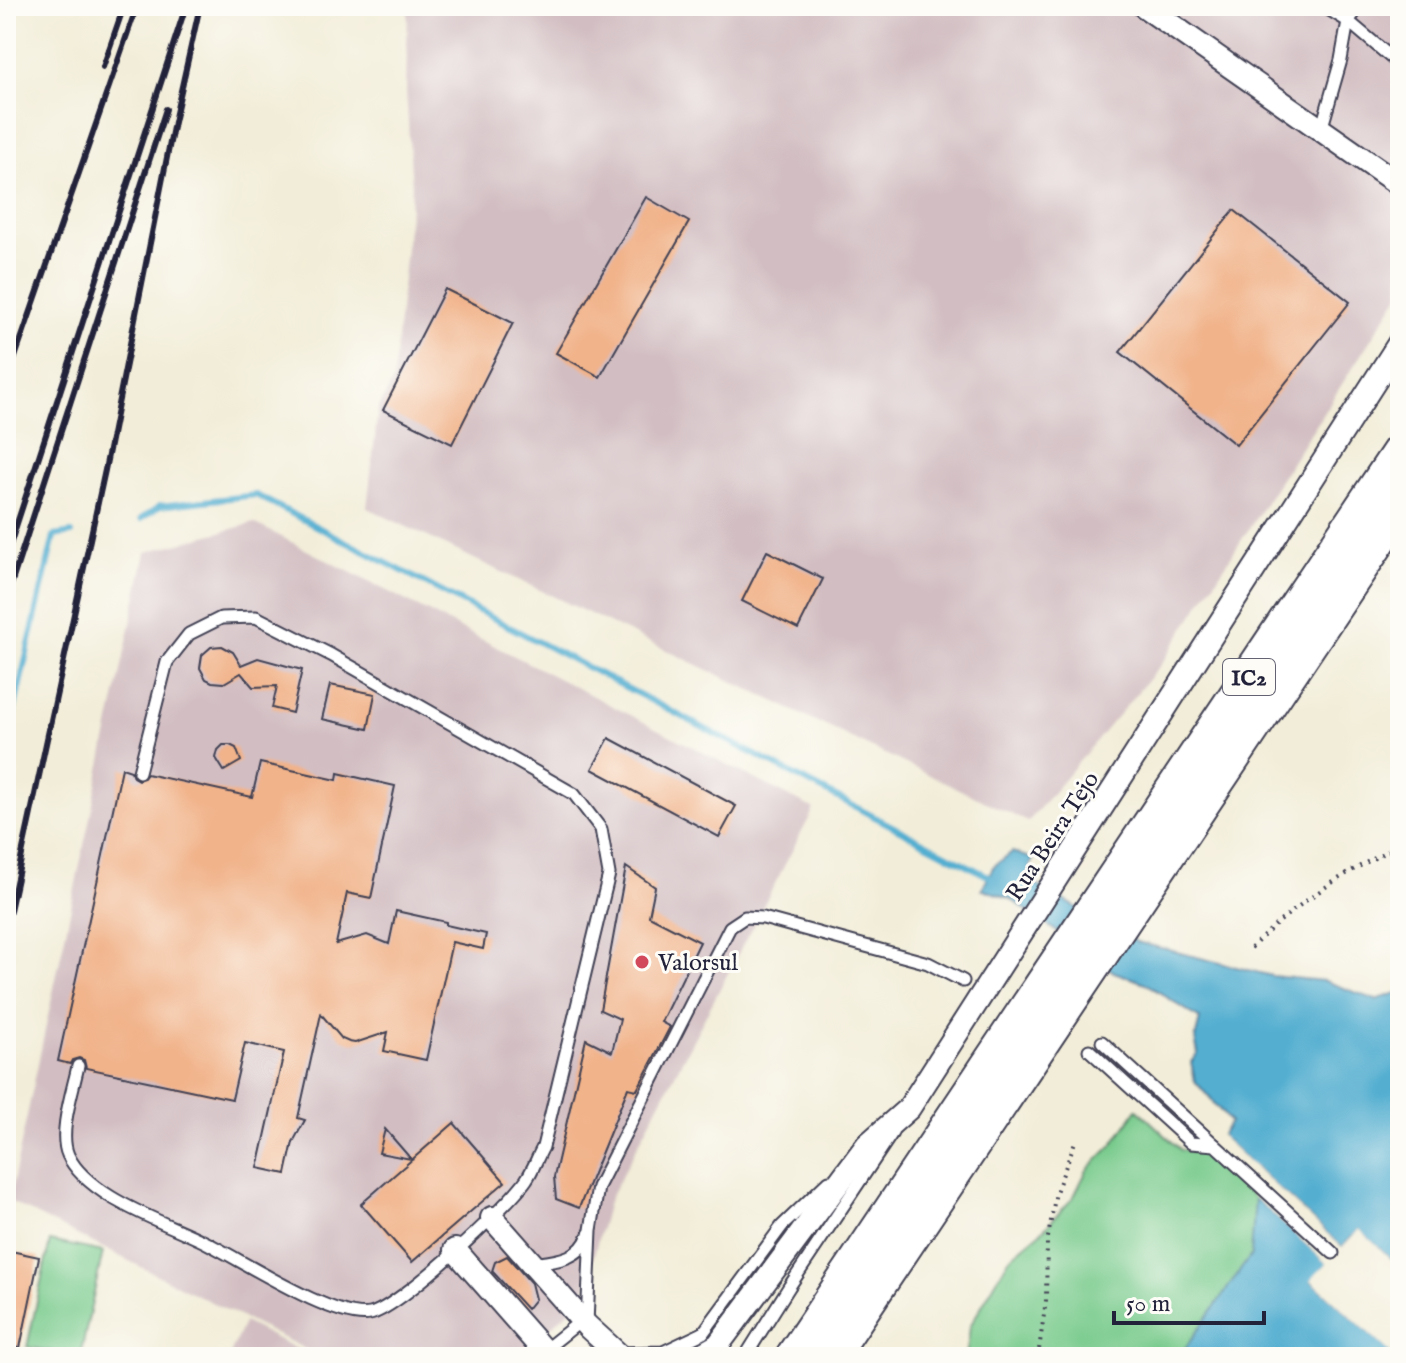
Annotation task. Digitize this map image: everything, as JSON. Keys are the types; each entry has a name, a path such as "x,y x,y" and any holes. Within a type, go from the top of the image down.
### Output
{"highway":[{"name":"IC2","path":"794,1357 1112,907 1400,453"},
{"name":"IC2","path":"1112,907 1400,507"},
{"name":"IC2","path":"829,1357 1075,962"}],"street":[{"path":"1144,6 1400,185"},
{"name":"Rua Beira Tejo","path":"909,1108 1400,342"},
{"path":"697,1357 718,1345 867,1145 909,1108"},
{"path":"492,1218 585,1323 619,1355"},
{"path":"455,1250 543,1355"}],"lane":[{"path":"1323,6 1348,21 1400,65"},
{"path":"1321,131 1341,60 1348,21 1360,6"},
{"path":"78,1066 64,1135 67,1154 82,1175 111,1197 208,1244 286,1287 340,1309 367,1315 383,1310 492,1218 526,1179 543,1147 609,874 601,829 574,794 383,684 256,617 221,618 189,634 167,662 139,772"},
{"path":"543,1355 585,1323 591,1230 598,1187 730,927 754,916 928,963 963,981"},
{"path":"1102,1042 1333,1253"},
{"path":"1089,1050 1191,1143 1215,1145"},
{"name":"Rua Beira Tejo","path":"745,1357 909,1108"},
{"path":"619,1355 663,1352 703,1333 782,1226 867,1145"},
{"path":"532,1264 579,1252 591,1230"}],"path":[{"path":"1251,948 1283,916 1318,891 1400,845"},
{"path":"1038,1357 1046,1300 1047,1243 1056,1192 1075,1142"}],"shaded area":[{"path":"408,6 1400,6 1400,294 1163,662 1028,822 367,508 378,409 393,381 412,187 406,90"},
{"path":"254,523 814,809 608,1202 582,1300 515,1357 321,1357 9,1201 146,552"},
{"path":"244,1322 312,1357 229,1357"}],"green space":[{"path":"1137,1109 1181,1150 1207,1154 1327,1263 1312,1280 1335,1357 961,1357 967,1351 970,1326 1009,1259 1040,1233 1073,1198 1087,1170 1112,1145"},
{"path":"50,1241 103,1252 80,1357 27,1347"}],"water":[{"path":"1012,852 1033,859 1026,878 1137,942 1272,976 1325,981 1376,1000 1400,992 1400,1267 1359,1230 1342,1247 1221,1136 1230,1122 1195,1081 1191,1062 1198,1053 1195,1039 1200,1019 1145,983 1114,972 1009,898 982,889 993,867"},
{"path":"1255,1198 1327,1263 1312,1281 1394,1355 1400,1349 1400,1357 1179,1357 1251,1255"}],"pier":[{"path":"1218,1133 1342,1247 1359,1229 1400,1267 1400,1271 1359,1235 1345,1250 1340,1250 1219,1139"},
{"path":"1254,1194 1330,1261 1330,1266 1317,1280 1394,1350 1397,1347 1393,1340 1400,1333 1397,1341 1400,1349 1394,1356 1311,1280 1326,1263"}],"building":[{"path":"646,197 689,222 600,377 556,353"},
{"path":"1234,210 1350,302 1236,445 1120,352"},
{"path":"445,289 513,323 452,444 383,410"},
{"path":"767,551 823,579 798,629 742,601"},
{"path":"222,646 233,652 241,665 258,658 302,670 292,713 272,708 277,686 253,687 241,673 224,683 206,679 200,668 202,655 211,647"},
{"path":"330,685 375,694 368,729 322,719"},
{"path":"609,738 736,806 719,837 592,769"},
{"path":"223,745 236,748 241,761 224,771 216,758"},
{"path":"260,763 337,780 338,773 395,786 371,898 347,893 336,944 367,935 389,944 396,911 486,934 483,949 452,942 426,1060 384,1051 388,1032 355,1043 342,1039 321,1014 298,1118 305,1120 293,1142 286,1174 258,1168 284,1052 245,1043 232,1099 86,1068 84,1060 79,1058 70,1064 58,1061 122,768 131,771 138,780 147,774 252,797"},
{"path":"626,867 655,887 649,916 700,942 661,1022 670,1027 637,1090 628,1088 579,1208 556,1199 554,1177 586,1039 612,1052 620,1019 600,1010"},
{"path":"454,1123 505,1182 412,1262 361,1204"},
{"path":"385,1129 411,1159 379,1153"},
{"path":"11,1251 39,1257 20,1348 6,1346 6,1272"},
{"path":"507,1256 531,1283 535,1299 527,1309 492,1271 495,1262"}],"waterway":[{"path":"141,519 160,506 256,495 988,876"},
{"path":"6,745 54,536 72,533"}],"railway":[{"path":"103,67 124,6"},
{"path":"6,383 137,6"},
{"path":"6,557 186,6"},
{"path":"6,929 105,470 200,6"},
{"path":"6,600 166,109"}],"place":[{"name":"Valorsul","path":"642,962"}]}
